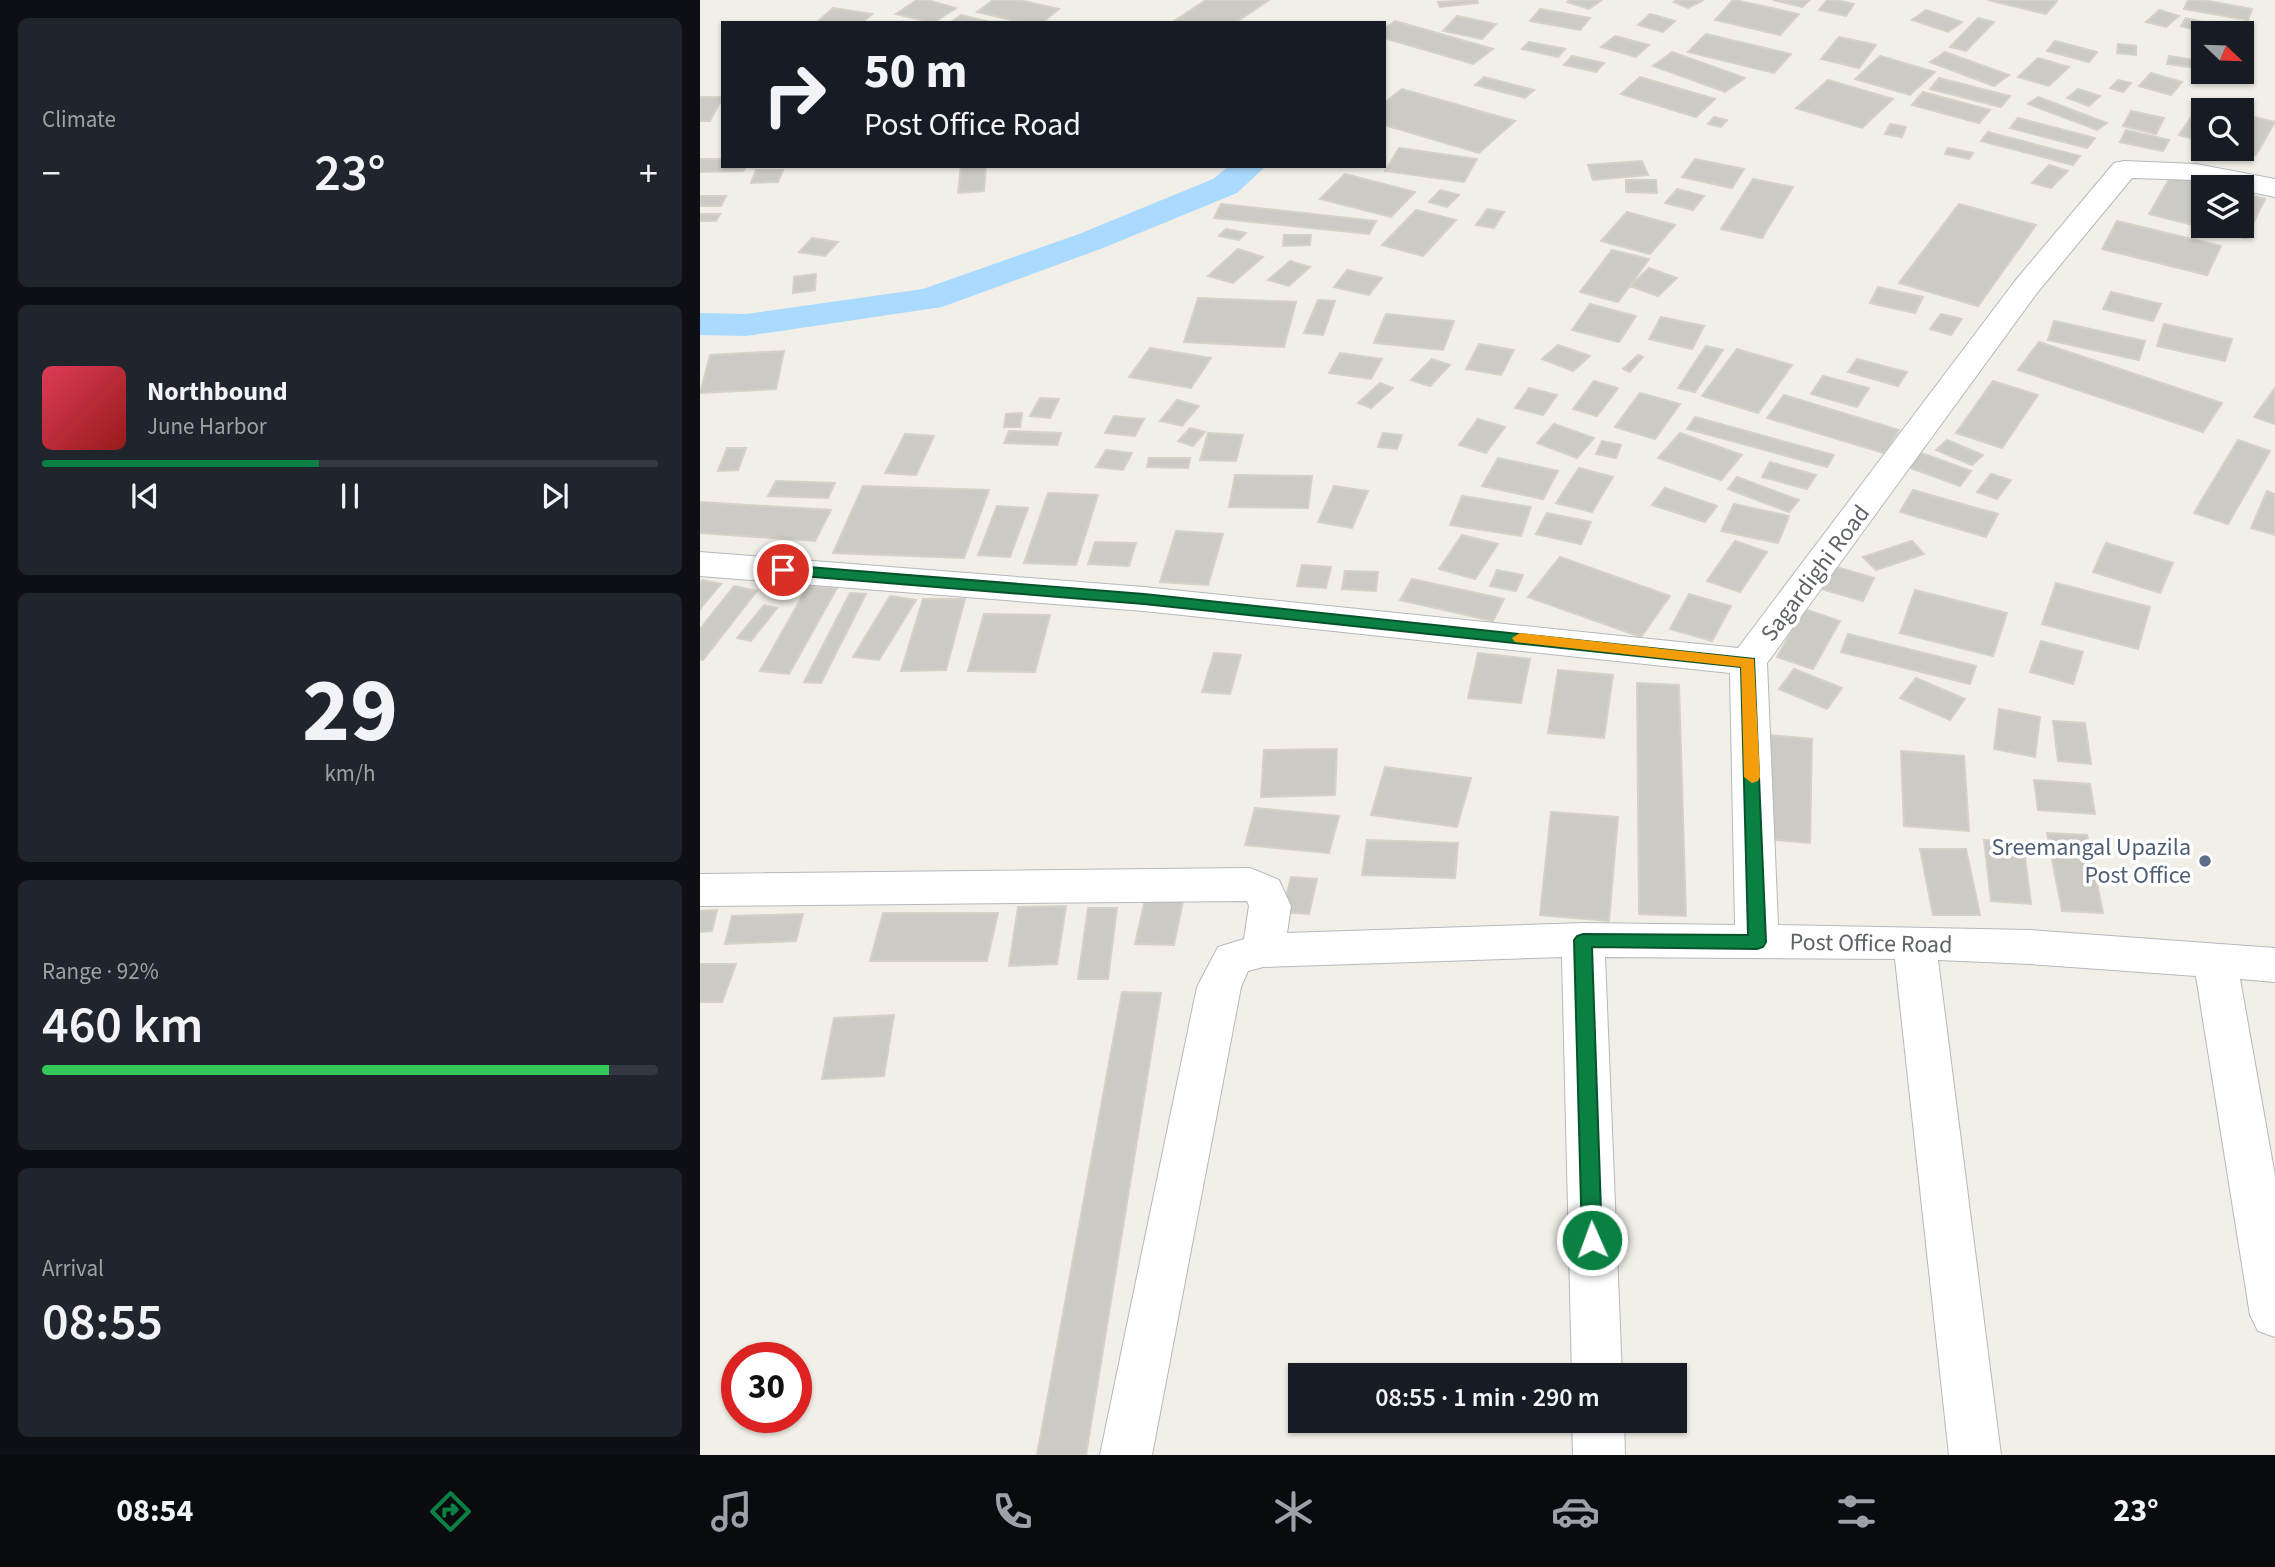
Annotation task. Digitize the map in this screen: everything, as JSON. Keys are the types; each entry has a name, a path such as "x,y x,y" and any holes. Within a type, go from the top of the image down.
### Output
{"street":[{"name":"Sagardighi Road","path":"700,564 1144,599 1748,662 2026,287 2124,169 2196,172 2275,188"},
{"path":"1748,662 1757,942"},
{"path":"700,890 1250,884 1264,891 1270,906 1248,955 1219,987 1126,1455"},
{"path":"1583,940 1597,1363"},
{"name":"Post Office Road","path":"1248,955 1583,940 1914,943 2030,947 2275,965"},
{"path":"1914,943 1975,1455"},
{"path":"2216,960 2275,1315"},
{"path":"1598,1433 1599,1455"}],"building":[{"path":"917,0 956,8 936,21 896,14"},
{"path":"993,0 1019,0 1059,9 1044,21 1016,21 977,12"},
{"path":"1206,0 1269,0 1238,21 1174,21"},
{"path":"1477,0 1478,3 1440,7 1438,2"},
{"path":"1602,0 1589,9 1567,2"},
{"path":"1733,0 1799,14 1780,35 1715,20"},
{"path":"1773,0 1810,0 1802,7"},
{"path":"1827,0 1854,4 1846,16 1819,10"},
{"path":"1988,0 2055,0 2057,1 2046,14"},
{"path":"2188,0 2252,9 2248,20 2184,9"},
{"path":"1702,1 1688,8 1674,2"},
{"path":"833,8 872,14 864,21 818,21"},
{"path":"1540,9 1590,18 1580,30 1530,21"},
{"path":"1926,10 1962,22 1948,32 1912,20"},
{"path":"2159,10 2179,16 2166,27 2146,22"},
{"path":"1650,14 1675,21 1663,32 1638,25"},
{"path":"961,15 986,21 953,21"},
{"path":"1457,16 1496,24 1482,39 1443,31"},
{"path":"1978,18 1994,22 1966,51 1950,47"},
{"path":"2186,18 2198,21 2191,21 2191,28 2181,26"},
{"path":"1395,21 1493,49 1473,64 1386,39 1386,28"},
{"path":"1706,34 1791,54 1774,73 1688,52"},
{"path":"1615,36 1649,45 1636,57 1601,47"},
{"path":"1839,37 1876,45 1859,68 1821,59"},
{"path":"2055,41 2097,52 2089,62 2047,51"},
{"path":"1529,42 1565,49 1558,57 1522,49"},
{"path":"2118,44 2136,46 2136,55 2117,53"},
{"path":"1672,52 1745,78 1725,92 1653,66"},
{"path":"1945,52 2009,75 1994,86 1930,62"},
{"path":"1572,56 1604,63 1596,72 1564,65"},
{"path":"1880,56 1935,72 1910,95 1855,79"},
{"path":"2169,56 2191,59 2191,67 2167,64"},
{"path":"2038,58 2069,67 2049,86 2018,77"},
{"path":"2151,73 2182,82 2171,95 2139,86"},
{"path":"1484,77 1534,90 1525,98 1475,85"},
{"path":"1640,77 1715,99 1696,117 1621,94"},
{"path":"1939,78 2010,96 2001,107 1930,89"},
{"path":"1828,80 1893,99 1862,128 1796,108"},
{"path":"2118,80 2131,83 2123,92 2110,88"},
{"path":"1402,89 1515,121 1479,153 1386,126 1386,101"},
{"path":"2078,89 2100,96 2089,106 2067,98"},
{"path":"1923,92 1990,110 1979,123 1912,105"},
{"path":"700,97 721,97 710,121 700,121"},
{"path":"2038,97 2107,123 2097,130 2028,104"},
{"path":"2131,111 2164,118 2156,134 2123,126"},
{"path":"1714,117 1727,120 1721,127 1708,124"},
{"path":"2191,117 2191,138 2179,135"},
{"path":"2254,117 2275,122 2254,154"},
{"path":"2018,118 2095,138 2087,148 2010,128"},
{"path":"1890,124 1906,127 1902,137 1885,134"},
{"path":"2126,130 2169,140 2163,151 2120,142"},
{"path":"1988,132 2080,156 2073,165 1981,141"},
{"path":"1399,148 1477,159 1464,182 1385,171"},
{"path":"1948,148 1973,153 1969,159 1945,154"},
{"path":"700,159 721,159 721,168 745,168 743,171 700,172"},
{"path":"1695,159 1744,169 1732,188 1682,177"},
{"path":"1642,161 1648,175 1593,180 1588,165"},
{"path":"2049,165 2068,171 2051,188 2032,183"},
{"path":"961,168 986,168 984,191 958,193"},
{"path":"756,170 783,170 778,182 751,183"},
{"path":"1345,174 1415,192 1391,217 1320,199"},
{"path":"2171,176 2191,181 2191,224 2149,214"},
{"path":"1753,179 1793,187 1762,238 1721,229"},
{"path":"1626,180 1656,180 1657,193 1626,192"},
{"path":"1677,189 1704,196 1693,210 1665,203"},
{"path":"1440,190 1459,195 1447,207 1429,202"},
{"path":"700,196 726,196 721,206 700,206"},
{"path":"2254,196 2265,199 2254,222"},
{"path":"1221,204 1376,221 1369,234 1214,218"},
{"path":"1959,204 2036,225 1978,306 1899,283"},
{"path":"1487,209 1504,212 1494,228 1476,225"},
{"path":"1416,210 1456,220 1423,256 1382,245"},
{"path":"1627,212 1675,225 1650,254 1601,241"},
{"path":"700,214 720,214 716,221 700,221"},
{"path":"2117,221 2221,246 2207,275 2102,249"},
{"path":"1226,229 1246,233 1239,240 1219,236"},
{"path":"1284,235 1311,235 1310,245 1283,246"},
{"path":"812,238 838,242 825,256 799,252"},
{"path":"1238,249 1263,257 1233,283 1208,276"},
{"path":"1612,250 1649,259 1618,302 1580,292"},
{"path":"1290,261 1310,267 1289,286 1268,280"},
{"path":"1649,268 1677,278 1658,296 1630,286"},
{"path":"1347,270 1382,278 1369,295 1334,287"},
{"path":"816,274 815,290 793,293 794,277"},
{"path":"1878,287 1923,297 1915,313 1870,303"},
{"path":"2111,292 2161,304 2153,321 2103,309"},
{"path":"1198,298 1296,302 1284,347 1184,342"},
{"path":"1318,300 1335,301 1323,335 1304,333"},
{"path":"1590,304 1636,316 1619,342 1572,330"},
{"path":"1386,314 1454,321 1443,350 1374,343"},
{"path":"1941,314 1962,319 1951,335 1930,329"},
{"path":"1661,317 1704,326 1692,349 1649,339"},
{"path":"2054,321 2145,341 2139,360 2048,340"},
{"path":"2164,324 2232,339 2225,361 2157,346"},
{"path":"2039,342 2222,403 2203,432 2018,370"},
{"path":"1479,344 1514,350 1501,375 1466,369"},
{"path":"1558,345 1590,356 1573,371 1542,359"},
{"path":"1706,346 1723,350 1695,392 1678,388"},
{"path":"1150,348 1211,358 1191,388 1129,377"},
{"path":"1737,349 1792,365 1758,413 1702,396"},
{"path":"784,351 776,389 700,393 710,355"},
{"path":"1340,353 1382,359 1371,379 1329,373"},
{"path":"1638,355 1643,357 1630,372 1623,369"},
{"path":"1432,359 1450,365 1430,386 1411,380"},
{"path":"1857,359 1907,372 1898,386 1848,372"},
{"path":"1823,376 1869,388 1857,407 1811,394"},
{"path":"1594,381 1618,388 1597,416 1573,409"},
{"path":"1993,381 2038,395 2002,448 1956,433"},
{"path":"1380,383 1393,388 1371,408 1358,403"},
{"path":"1529,388 1557,395 1543,415 1515,408"},
{"path":"2275,388 2275,424 2254,417"},
{"path":"1640,393 1680,404 1655,439 1615,427"},
{"path":"1784,395 1899,430 1884,453 1767,418"},
{"path":"1040,398 1059,399 1050,418 1030,416"},
{"path":"1177,400 1199,406 1182,426 1160,421"},
{"path":"1022,413 1020,427 1004,427 1006,414"},
{"path":"1114,416 1144,419 1135,436 1105,433"},
{"path":"1695,417 1834,455 1827,467 1687,429"},
{"path":"1478,419 1505,427 1486,453 1459,445"},
{"path":"1554,424 1594,438 1577,458 1537,443"},
{"path":"1190,428 1205,432 1193,446 1178,441"},
{"path":"1009,431 1061,433 1057,445 1004,443"},
{"path":"1208,433 1243,435 1236,461 1200,460"},
{"path":"1383,433 1402,435 1397,449 1378,447"},
{"path":"1680,433 1742,455 1721,480 1658,458"},
{"path":"905,434 934,436 916,475 885,473"},
{"path":"1947,440 1983,455 1972,465 1936,450"},
{"path":"2238,440 2270,451 2228,524 2194,513"},
{"path":"1602,441 1621,445 1616,458 1596,454"},
{"path":"727,448 746,448 738,470 718,471"},
{"path":"1106,450 1132,453 1123,470 1096,467"},
{"path":"1916,451 1971,471 1960,486 1905,466"},
{"path":"1149,458 1190,458 1188,468 1147,467"},
{"path":"1498,458 1558,471 1543,499 1482,486"},
{"path":"1770,462 1816,475 1807,489 1762,477"},
{"path":"1579,468 1613,477 1592,512 1556,503"},
{"path":"1991,474 2011,480 1997,499 1977,492"},
{"path":"1235,475 1312,476 1308,508 1229,507"},
{"path":"1737,477 1799,500 1789,512 1728,489"},
{"path":"776,481 835,483 828,498 768,496"},
{"path":"863,486 989,490 964,558 833,553"},
{"path":"1334,486 1368,491 1352,528 1318,522"},
{"path":"1665,488 1717,506 1705,522 1652,505"},
{"path":"1913,490 1998,514 1986,537 1900,512"},
{"path":"2267,491 2275,494 2275,535 2251,528"},
{"path":"1048,493 1098,495 1076,565 1024,563"},
{"path":"1462,496 1531,507 1521,536 1450,525"},
{"path":"700,502 831,510 815,541 700,533"},
{"path":"1734,504 1789,516 1778,543 1721,531"},
{"path":"997,506 1028,508 1010,557 978,555"},
{"path":"1547,513 1591,522 1581,544 1536,534"},
{"path":"1176,531 1223,534 1208,585 1160,582"},
{"path":"1462,535 1498,544 1475,579 1439,569"},
{"path":"1735,541 1767,552 1740,592 1707,581"},
{"path":"1912,541 1924,554 1876,570 1863,557"},
{"path":"1095,542 1136,543 1129,566 1088,564"},
{"path":"2106,543 2173,563 2160,593 2093,572"},
{"path":"1560,557 1670,596 1641,637 1528,597"},
{"path":"1302,565 1331,567 1326,588 1297,586"},
{"path":"1833,566 1874,578 1863,601 1821,589"},
{"path":"1497,570 1523,575 1516,591 1490,586"},
{"path":"1345,571 1378,572 1376,591 1342,589"},
{"path":"1412,579 1504,599 1493,621 1400,600"},
{"path":"702,580 721,584 700,609 700,583"},
{"path":"2056,583 2150,607 2138,649 2042,624"},
{"path":"734,586 757,591 703,660 700,659 700,629"},
{"path":"808,586 837,588 789,674 760,671"},
{"path":"1915,590 2007,613 1993,656 1900,633"},
{"path":"850,593 866,594 821,683 804,682"},
{"path":"1689,594 1731,606 1712,641 1670,629"},
{"path":"890,596 916,600 879,660 853,657"},
{"path":"923,599 965,599 946,670 901,671"},
{"path":"764,605 777,608 751,641 737,638"},
{"path":"1804,609 1840,621 1813,669 1777,657"},
{"path":"984,614 1050,615 1035,672 968,671"},
{"path":"1848,634 1976,666 1970,684 1841,652"},
{"path":"2041,641 2083,652 2073,684 2030,672"},
{"path":"1214,653 1241,655 1230,694 1202,692"},
{"path":"1478,653 1530,659 1521,703 1468,698"},
{"path":"1794,669 1842,688 1827,709 1779,689"},
{"path":"1558,670 1613,675 1604,738 1548,733"},
{"path":"1916,678 1965,699 1950,720 1900,698"},
{"path":"1637,683 1679,685 1686,916 1639,914"},
{"path":"1999,709 2040,717 2035,757 1994,749"},
{"path":"2053,721 2085,723 2091,764 2058,761"},
{"path":"1770,735 1812,739 1810,843 1765,839"},
{"path":"1337,749 1335,795 1261,797 1264,750"},
{"path":"1901,751 1964,756 1969,831 1904,826"},
{"path":"1385,767 1471,778 1457,827 1371,815"},
{"path":"2034,780 2090,784 2095,814 2038,810"},
{"path":"1255,808 1339,816 1329,853 1245,845"},
{"path":"1551,812 1618,817 1609,921 1540,915"},
{"path":"2047,833 2087,835 2103,913 2062,911"},
{"path":"1367,840 1458,843 1455,878 1362,875"},
{"path":"1984,840 2023,842 2031,904 1991,901"},
{"path":"1920,849 1966,849 1980,915 1933,915"},
{"path":"1291,877 1317,879 1309,914 1282,912"},
{"path":"1145,900 1183,901 1174,945 1135,944"},
{"path":"1066,906 1057,964 1009,966 1018,907"},
{"path":"1088,908 1117,908 1108,979 1078,979"},
{"path":"717,910 712,931 700,932 700,911"},
{"path":"883,913 998,913 987,961 870,961"},
{"path":"803,914 796,941 725,944 732,916"},
{"path":"700,964 736,964 722,1002 700,1002"},
{"path":"1122,992 1161,993 1086,1455 1037,1455"},
{"path":"894,1015 884,1076 822,1079 834,1018"}],"waterway":[{"path":"700,324 746,325 929,299 1091,241 1225,186 1248,168"}],"slow traffic":[{"path":"1520,638 1748,662 1752,777"}],"place":[{"name":"Sreemangal Upazila Post Office","path":"2205,861"}],"route":[{"path":"783,570 1144,599 1748,662 1757,942 1583,940 1592,1240"}]}
